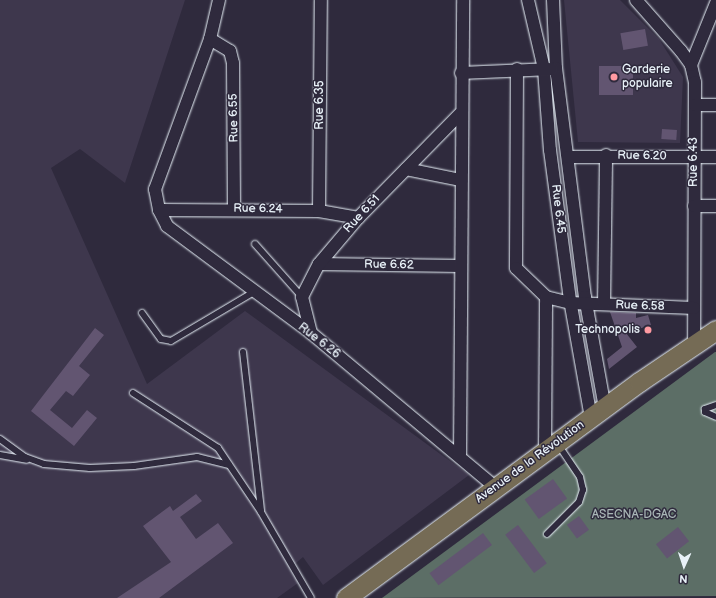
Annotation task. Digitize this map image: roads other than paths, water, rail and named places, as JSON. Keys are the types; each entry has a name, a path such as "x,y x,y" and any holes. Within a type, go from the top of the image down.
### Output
{"main road":[{"name":"Avenue de la Révolution","path":"346,598 495,487 694,344 716,330"}],"street":[{"path":"210,39 219,0"},
{"name":"Rue 6.35","path":"319,210 320,0"},
{"path":"460,456 460,114 463,0"},
{"name":"Rue 6.45","path":"528,0 550,69 569,161 598,413"},
{"name":"Rue 6.45","path":"553,0 550,69 553,170 570,303 598,413"},
{"path":"636,0 691,65 716,3"},
{"name":"Rue 6.26","path":"210,39 155,189 158,210 167,226 311,333 460,456 495,487"},
{"name":"Rue 6.55","path":"210,39 230,51 233,63 234,208"},
{"name":"Rue 6.43","path":"691,65 695,105 694,344"},
{"path":"461,73 517,69 550,69"},
{"path":"517,69 514,255 516,268 546,297 551,447"},
{"path":"695,105 716,106"},
{"name":"Rue 6.51","path":"302,297 319,264 358,218 460,114"},
{"path":"604,304 606,155"},
{"name":"Rue 6.20","path":"553,170 569,161 606,155 716,157"},
{"path":"406,169 460,180"},
{"path":"694,206 716,206"},
{"name":"Rue 6.24","path":"158,210 234,208 319,210 358,218"},
{"path":"561,236 577,233"},
{"name":"Rue 6.62","path":"319,264 460,266"},
{"path":"302,297 311,333"},
{"name":"Rue 6.58","path":"546,297 570,303 694,308"}],"lane":[{"path":"255,244 302,297"},
{"path":"142,313 161,339 171,341 254,292"},
{"path":"243,352 261,512"},
{"path":"133,393 218,448 261,512 311,598"},
{"path":"716,405 705,409 705,412 716,416"},
{"path":"0,439 25,457 44,464"},
{"path":"547,534 579,502 583,490 580,477 551,447"},
{"path":"0,455 44,464 90,468 134,466 196,457 229,465"}],"place":[{"name":"Garderie populaire","path":"614,77"},
{"name":"Technopolis","path":"648,330"}],"park label":[{"name":"ASECNA-DGAC","path":"634,515"}]}
